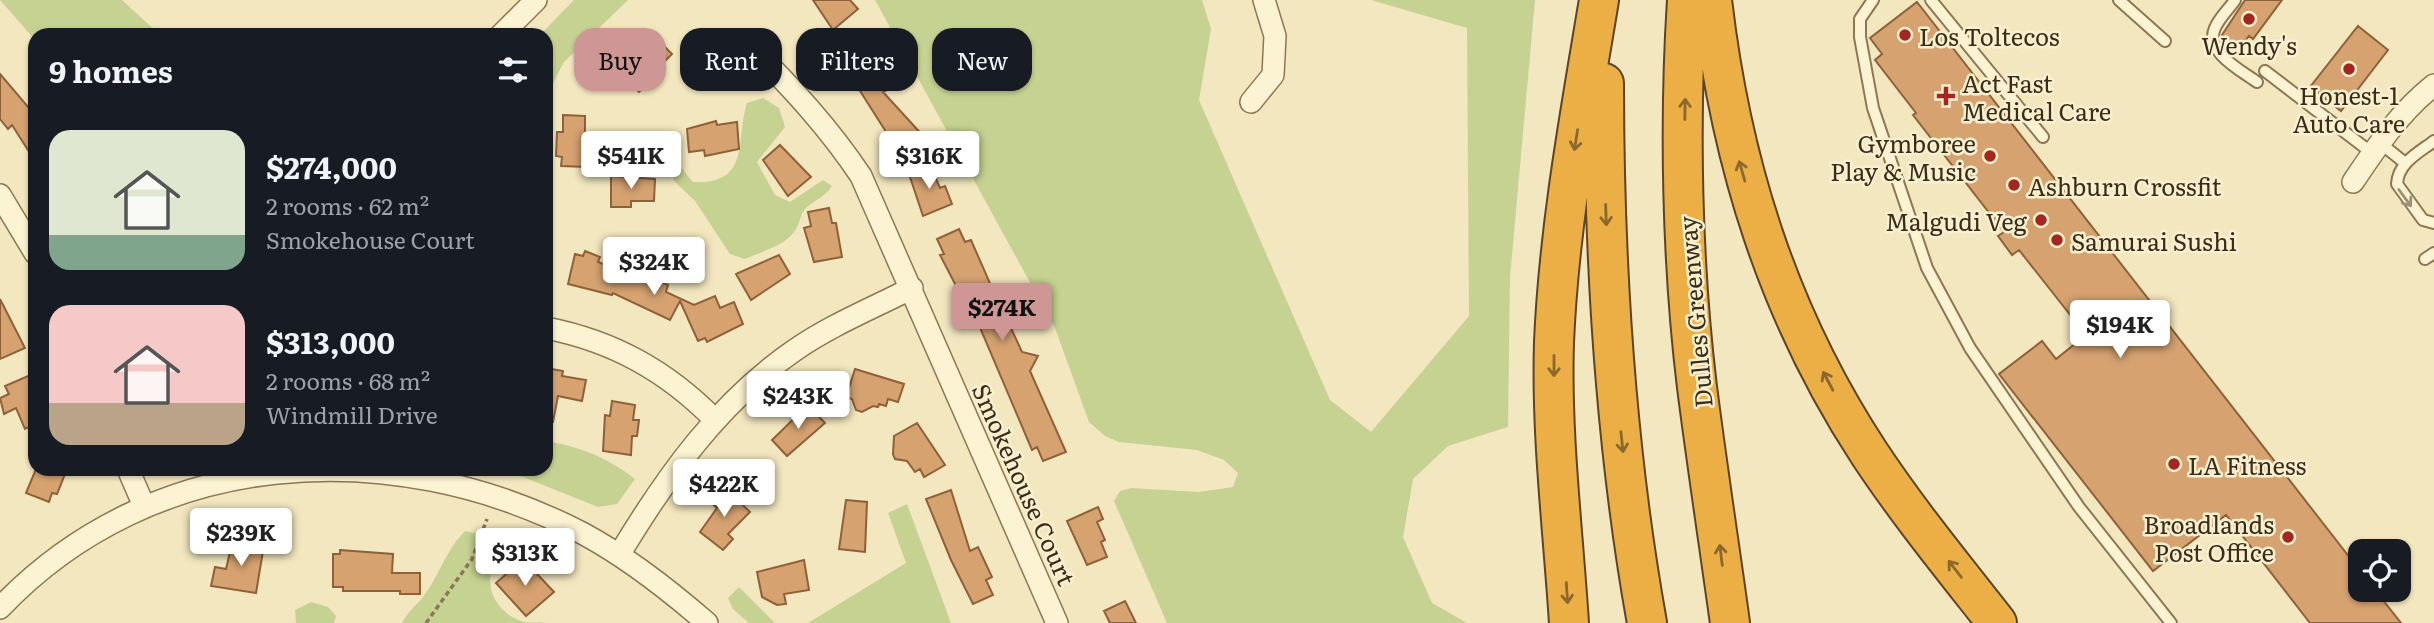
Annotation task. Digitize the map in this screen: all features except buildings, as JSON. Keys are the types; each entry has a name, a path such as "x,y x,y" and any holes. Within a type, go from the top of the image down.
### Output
{"highway":[{"path":"1569,623 1554,402 1557,287 1565,205 1599,0"},
{"path":"1606,0 1604,174 1608,280 1627,492 1647,623"},
{"name":"Dulles Greenway","path":"1687,0 1685,191 1697,385 1730,623"},
{"path":"1712,0 1719,60 1736,148 1777,278 1820,366 1870,453 1997,623"}],"street":[{"path":"508,28 536,0"},
{"path":"1251,102 1273,75 1275,36 1264,0"},
{"name":"Smokehouse Court","path":"782,78 837,140 861,176 1057,623"},
{"path":"2353,183 2376,147 2412,103 2434,85"},
{"path":"0,195 28,241"},
{"path":"619,555 668,478 715,420 796,349 912,288"},
{"path":"553,330 593,339 632,356 678,385 715,420"},
{"path":"131,476 144,506"},
{"path":"0,608 64,553 144,506 189,489 245,476"},
{"path":"395,476 459,488 541,514 619,555 707,623"}],"lane":[{"path":"1873,0 1860,19 1860,37 1873,107 1927,268 1969,348 2079,507 2171,623"},
{"path":"1931,0 2043,136"},
{"path":"2119,0 2165,41"},
{"path":"2235,0 2214,29 2213,43 2222,56 2257,82"},
{"path":"2265,71 2376,147 2405,163"},
{"path":"2434,141 2405,163 2398,174 2400,192 2423,220 2434,223"}],"path":[{"path":"426,623 472,559 487,519"}],"green space":[{"path":"0,0 122,0 152,28 28,28 28,32"},
{"path":"574,0 628,0 599,28 574,28 574,52 564,62 553,83 553,28 547,28"},
{"path":"875,0 1202,0 1211,29 1199,100 1330,400 1371,432 1469,316 1467,28 1371,0 1535,0 1510,277 1508,427 1448,446 1413,479 1403,537 1432,603 1467,623 1167,623 1114,501 1120,491 1131,488 1199,492 1233,487 1238,473 1224,460 1197,450 1119,442 1105,436 1089,422 1055,328 918,78 918,28 890,28"},
{"path":"763,98 779,108 785,127 757,162 775,195 790,202 823,180 832,186 805,209 797,227 788,238 745,259 730,254 695,201 674,181 670,164 680,166 693,182 712,181 725,176 738,157 747,103"},
{"path":"553,442 593,454 635,479 617,504 598,507 520,476 553,476"},
{"path":"907,504 951,623 808,623 906,563 888,513"},
{"path":"465,531 496,538 499,558 493,567 490,586 493,596 505,612 524,622 546,623 402,623 429,589 453,546"},
{"path":"739,587 775,623 749,623 733,609 728,598"},
{"path":"311,602 328,607 336,616 334,623 296,623 295,610"}],"place":[{"name":"Wendy's","path":"2249,19"},
{"name":"Los Toltecos","path":"1905,35"},
{"name":"Honest-1 Auto Care","path":"2349,69"},
{"name":"Act Fast Medical Care","path":"1946,96"},
{"name":"Gymboree Play & Music","path":"1990,156"},
{"name":"Ashburn Crossfit","path":"2014,185"},
{"name":"Malgudi Veg","path":"2041,220"},
{"name":"Samurai Sushi","path":"2057,240"},
{"name":"LA Fitness","path":"2174,464"},
{"name":"Broadlands Post Office","path":"2288,537"}]}
